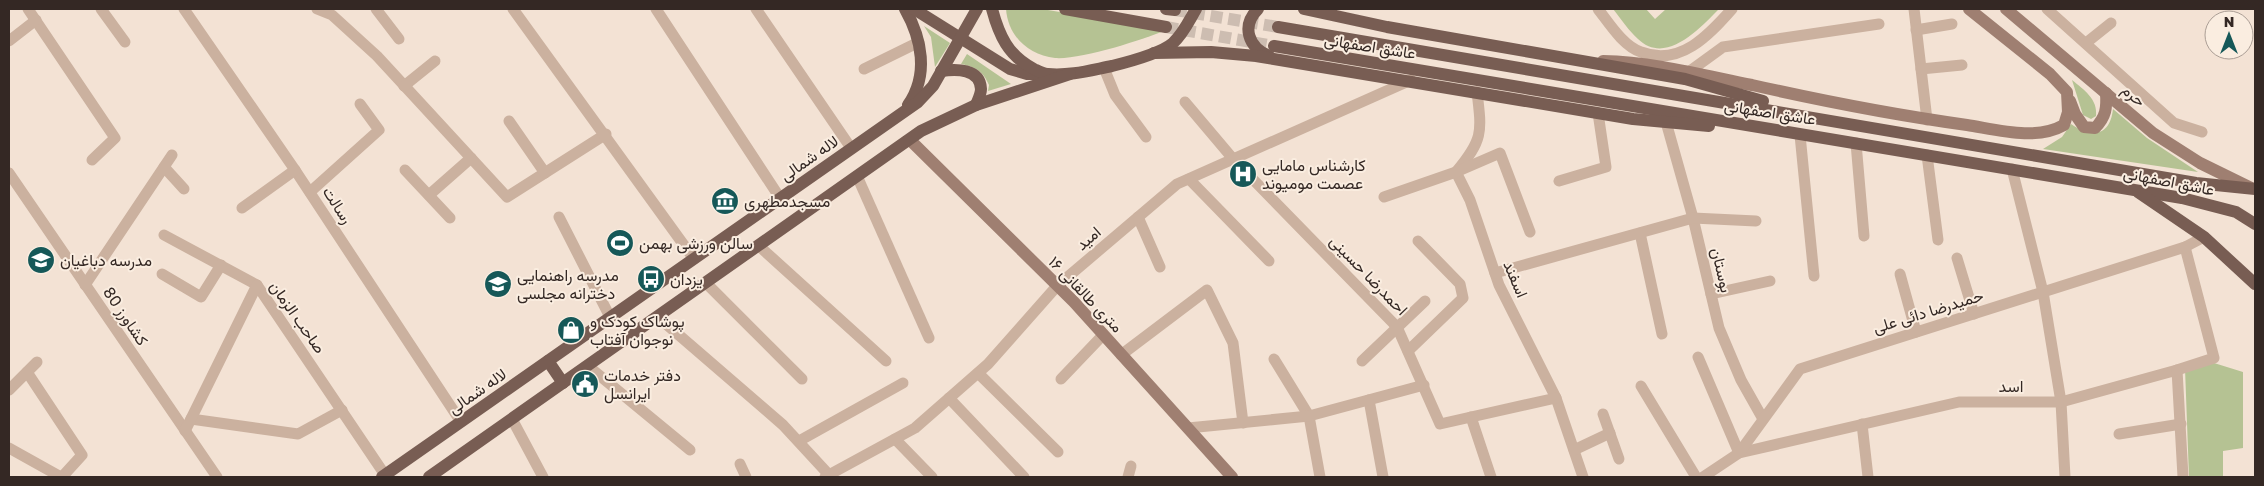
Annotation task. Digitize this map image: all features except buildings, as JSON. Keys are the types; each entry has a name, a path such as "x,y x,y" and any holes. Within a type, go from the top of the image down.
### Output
{"main road":[{"path":"902,112 915,94 921,73 919,42 914,25 905,9"},
{"path":"914,9 1010,69 1027,74 1070,74"},
{"name":"لاله شمالی","path":"383,476 918,102 933,86 977,9"},
{"path":"992,9 996,26 1006,47 1021,62 1045,74"},
{"path":"1065,9 1166,27"},
{"path":"1258,9 1252,14 1248,26 1248,34 1254,48 1266,55 1298,64"},
{"path":"1303,9 1510,50 1582,60 1685,79 1823,118"},
{"path":"429,477 922,131 976,105 1070,74 1104,68 1154,53 1171,45 1182,33 1193,11"},
{"name":"عاشق اصفهانی","path":"1278,27 2186,181 2254,189"},
{"name":"عاشق اصفهانی","path":"1274,46 2182,198 2236,212 2255,224"},
{"path":"1154,53 1211,52 1256,56 1411,80 1598,113 1666,122 1821,137"},
{"path":"941,71 957,69 971,72 978,78 981,89 976,105"},
{"path":"2134,190 2204,237 2255,284"},
{"path":"548,361 563,383"}],"street":[{"path":"28,9 115,138 92,160"},
{"path":"100,9 125,42"},
{"name":"رسالت","path":"184,9 310,192 461,422"},
{"path":"317,9 336,12 507,197 606,134"},
{"path":"376,9 399,39"},
{"path":"513,9 606,134 694,259"},
{"path":"656,9 780,198"},
{"path":"756,9 851,148"},
{"path":"1598,9 1622,39 1641,52 1667,56 1689,50 1732,9"},
{"path":"1914,9 1927,120"},
{"path":"1969,9 2050,74 2067,92 2075,114 2084,127 2095,128 2103,119 2107,108 2106,93"},
{"name":"حرم","path":"2006,9 2154,133 2200,163 2254,189"},
{"path":"2046,9 2174,123 2202,132"},
{"path":"9,40 36,20"},
{"path":"2086,43 2111,23"},
{"path":"1690,71 1723,47 1879,24"},
{"path":"1916,30 1952,24"},
{"path":"864,69 919,42"},
{"path":"1582,60 1645,63 1927,120 2037,134 2053,131 2064,125 2068,112 2067,92"},
{"path":"404,86 435,61"},
{"path":"1920,69 1962,65"},
{"path":"1104,68 1115,95 1146,137"},
{"name":"امید","path":"828,477 915,428 988,364 1057,286 1177,184 1411,80"},
{"path":"1456,172 1471,154 1481,130 1478,92"},
{"name":"احمدرضا حسینی","path":"1185,102 1234,160 1397,327 1440,424 1556,398"},
{"path":"310,192 379,130 360,104"},
{"path":"1559,181 1606,167 1598,113"},
{"path":"509,121 545,173"},
{"name":"بوستان","path":"1666,122 1693,218 1719,328 1741,380 1763,420"},
{"path":"1800,135 1814,276"},
{"name":"۱۶ متری طالقانی","path":"910,140 1057,286 1188,428 1222,472 1232,477"},
{"path":"1856,143 1864,236"},
{"path":"1384,197 1456,172 1500,153 1530,232"},
{"path":"85,285 172,155"},
{"path":"1927,155 1938,240"},
{"path":"429,196 471,158"},
{"path":"164,167 184,189"},
{"path":"2012,169 2043,292 2061,402 2065,477"},
{"path":"242,208 295,170"},
{"path":"405,170 450,218"},
{"name":"اسفند","path":"1456,172 1470,200 1495,273 1556,398 1583,477"},
{"name":"کشاورز 80","path":"9,173 216,477"},
{"path":"858,176 928,338"},
{"path":"1189,179 1269,260"},
{"path":"559,217 610,317"},
{"path":"1138,217 1160,267"},
{"path":"1495,273 1693,218 1756,221"},
{"path":"1640,233 1662,334"},
{"path":"164,235 257,285"},
{"name":"حمیدرضا دائی علی","path":"1703,477 1740,453 1800,368 2185,247 2204,237"},
{"path":"1408,351 1463,298 1460,284 1418,241"},
{"path":"758,246 886,361"},
{"name":"اسد","path":"1740,453 1959,402 2061,402 2214,358 2185,247"},
{"path":"1957,258 1974,314"},
{"path":"162,274 201,297 221,265"},
{"path":"1900,274 1916,332"},
{"path":"1711,294 1770,282"},
{"path":"706,283 802,380"},
{"name":"صاحب الزمان","path":"185,431 257,285 342,410 383,476"},
{"path":"1121,355 1206,290 1233,343 1243,423"},
{"path":"1362,361 1425,300"},
{"path":"658,316 783,425 799,441 828,477"},
{"path":"1061,379 1103,335"},
{"path":"1698,357 1740,453"},
{"path":"1274,359 1309,416 1320,477"},
{"path":"9,390 37,362"},
{"path":"588,366 690,450"},
{"path":"2177,370 2183,477"},
{"path":"9,448 62,477 82,454 27,372"},
{"path":"978,373 1058,452"},
{"path":"799,441 903,383"},
{"path":"1188,428 1309,416 1424,385"},
{"path":"1641,386 1696,477"},
{"path":"949,398 1024,477"},
{"path":"1369,400 1383,477"},
{"path":"191,419 298,434 342,410"},
{"path":"1603,414 1619,459"},
{"path":"1471,417 1491,477"},
{"path":"512,419 543,477"},
{"path":"1862,424 1868,477"},
{"path":"2120,434 2181,424"},
{"path":"1574,450 1610,433"},
{"path":"895,439 932,477"},
{"path":"740,464 746,477"},
{"path":"1128,477 1132,466"}],"green space":[{"path":"1006,9 1042,9 1166,30 1095,53 1055,58 1036,53 1015,36"},
{"path":"1613,9 1646,9 1655,19 1666,9 1719,9 1702,26 1682,41 1660,48 1649,46 1638,39"},
{"path":"924,26 950,43 935,67 931,37"},
{"path":"967,54 1011,84 988,91 989,85 981,73 975,68 961,64"},
{"path":"2072,80 2085,91 2095,105 2096,116 2091,119 2083,115"},
{"path":"2113,109 2147,138 2198,172 2043,149 2062,137 2071,124 2086,132 2092,133 2104,130 2111,118"},
{"path":"2214,363 2243,372 2243,448 2223,451 2223,477 2189,477 2185,368"}],"tunnel":[{"path":"1175,10 1278,27"},
{"path":"1166,27 1274,46"}],"place":[{"name":"کارشناس مامایی عصمت مومیوند","path":"1243,174"},
{"name":"مسجدمطهری","path":"725,201"},
{"name":"سالن ورزشی بهمن","path":"620,243"},
{"name":"مدرسه دباغیان","path":"41,260"},
{"name":"یزدان","path":"651,279"},
{"name":"مدرسه راهنمایی دخترانه مجلسی","path":"498,284"},
{"name":"پوشاک کودک و نوجوان آفتاب","path":"571,330"},
{"name":"دفتر خدمات ایرانسل","path":"585,384"}]}
